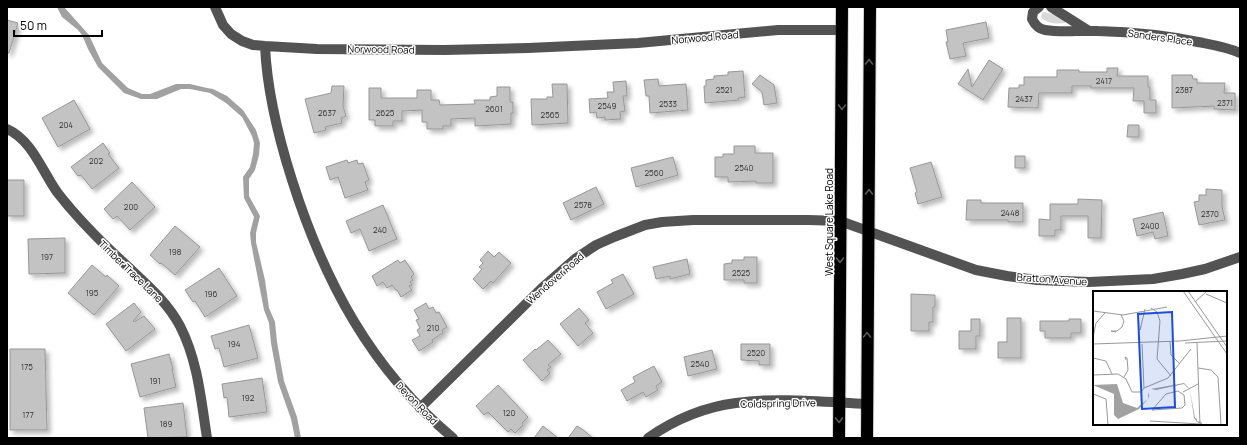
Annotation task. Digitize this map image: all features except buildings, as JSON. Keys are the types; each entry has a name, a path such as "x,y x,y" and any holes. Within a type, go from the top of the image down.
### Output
{"highway":[{"name":"West Square Lake Road","path":"839,438 842,7"},
{"path":"867,438 870,7"}],"street":[{"name":"Norwood Road","path":"214,7 223,24 231,34 242,41 253,45 317,49 412,50 522,48 638,43 778,30 842,30"},
{"name":"Sanders Place","path":"1039,7 1033,12 1032,19 1036,25 1042,29 1063,32 1089,31 1145,34 1189,40 1237,50"},
{"name":"Sanders Place","path":"1051,7 1089,31"},
{"name":"Devon Road","path":"265,46 267,78 275,119 288,167 307,225 333,284 357,327 384,366 410,398 453,438"},
{"name":"Timber Trace Lane","path":"7,129 16,133 24,140 57,192 72,211 163,301 180,325 192,354 196,369 207,438"},
{"name":"Wendover Road","path":"420,408 561,270 585,252 614,236 646,225 678,220 840,221 868,231"},
{"name":"Bratton Avenue","path":"868,231 976,270 1037,280 1089,282 1153,279 1200,270 1240,257"},
{"name":"Coldspring Drive","path":"648,438 685,417 712,408 736,403 775,401 867,404"}],"shaded area":[{"path":"57,7 64,7 89,35 102,63 128,88 142,94 150,94 176,84 190,84 213,89 227,96 243,110 256,130 260,143 259,155 255,170 249,179 249,196 260,216 256,233 256,242 265,280 269,308 275,322 284,381 297,417 301,438 295,438 291,419 278,382 269,323 264,310 251,243 250,233 254,217 244,198 243,177 250,167 254,143 242,117 226,103 210,93 190,89 181,89 157,99 141,99 124,93 98,67 82,35 62,17"},
{"path":"1042,13 1053,14 1065,21 1065,23 1046,21 1041,17"}]}
